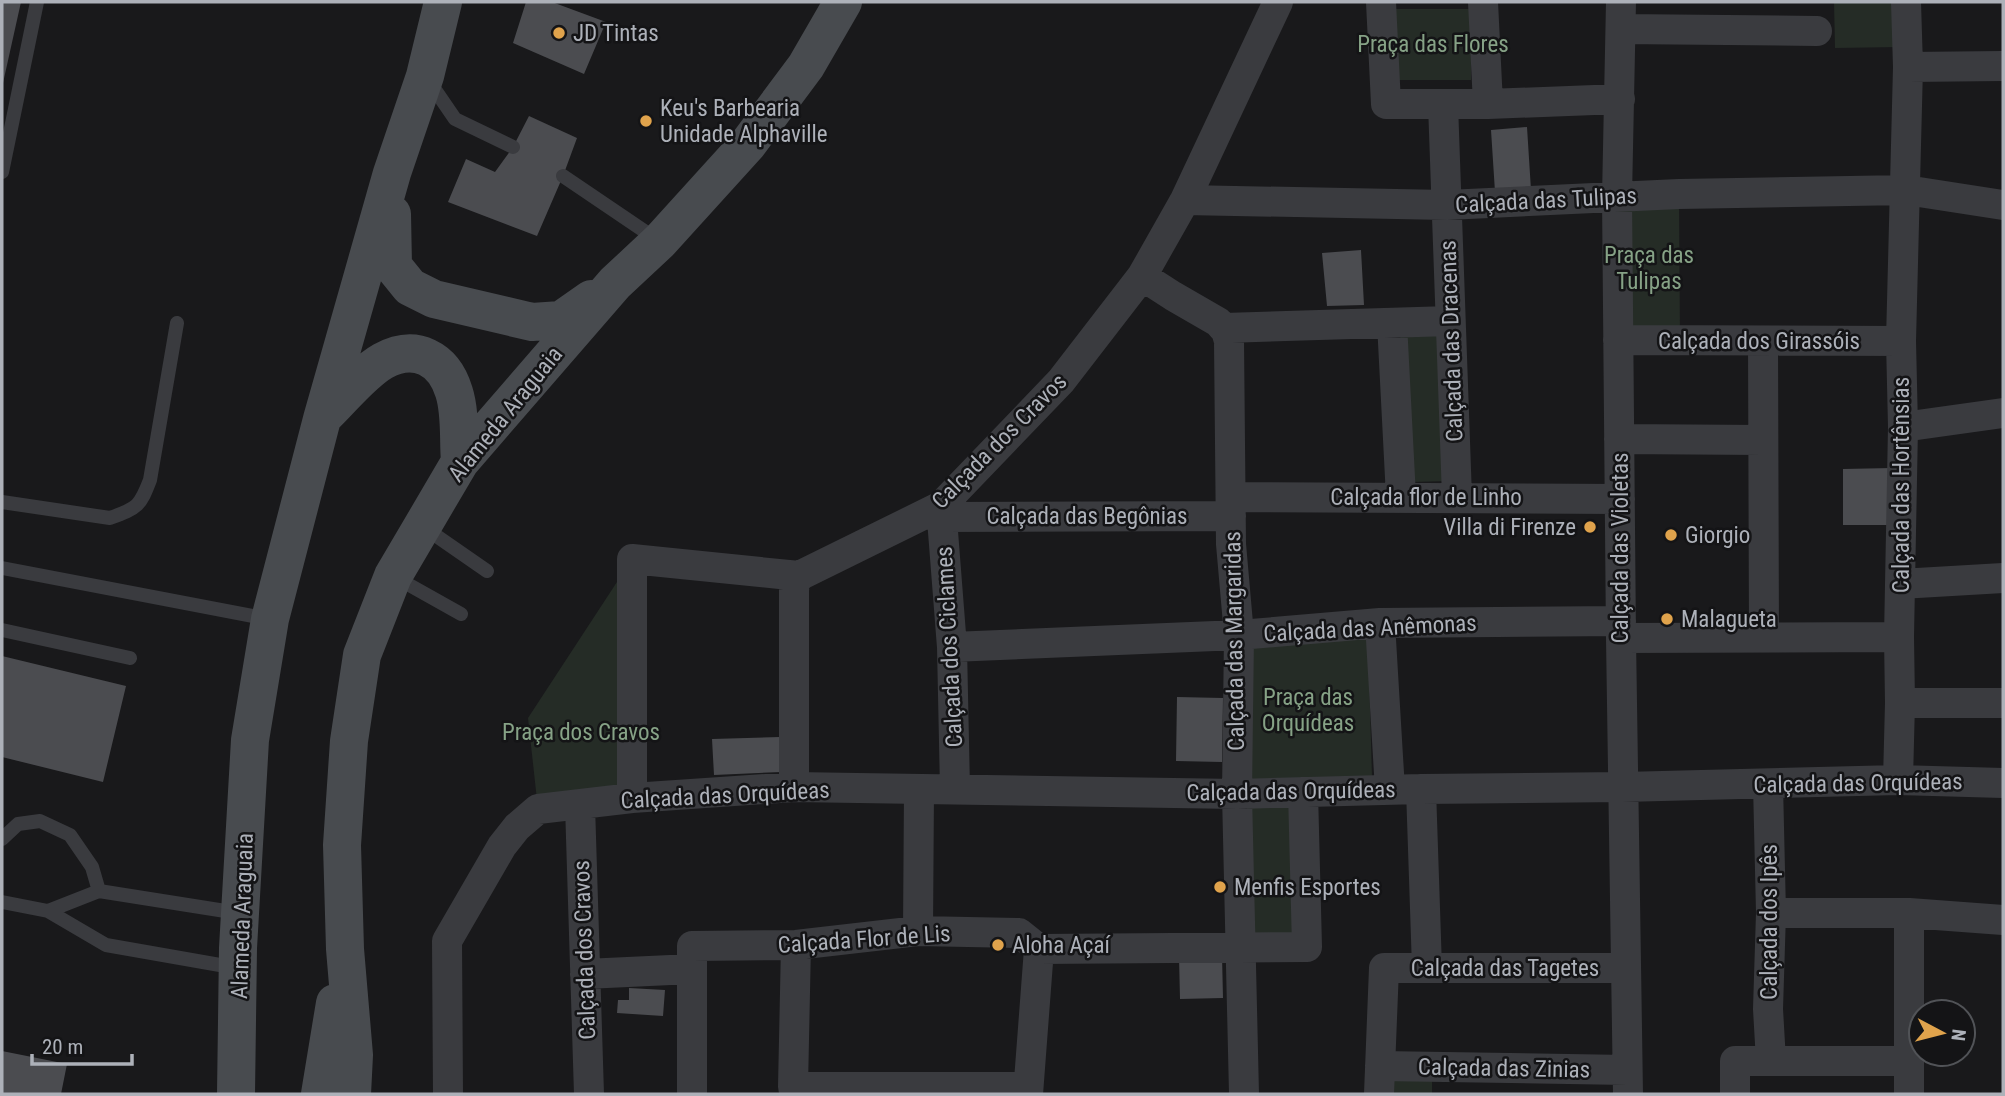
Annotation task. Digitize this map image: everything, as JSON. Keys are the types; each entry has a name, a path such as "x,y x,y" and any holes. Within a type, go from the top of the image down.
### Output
{"main road":[{"name":"Alameda Araguaia","path":"236,1094 240,914 250,740 270,619 322,419 392,173 425,76 443,2"},
{"name":"Alameda Araguaia","path":"352,1094 354,1055 345,949 342,845 349,741 362,655 393,576 460,462 615,283 660,242 748,144 806,66 843,2"},
{"path":"392,173 393,266 410,287 434,299 533,321 561,320 615,283"},
{"path":"322,419 383,361 401,354 418,354 433,359 443,369 454,391 458,411 460,462"},
{"name":"Alameda Araguaia","path":"320,1094 345,949"},
{"name":"Alameda Araguaia","path":"238,1017 252,1057 258,1094"}],"street":[{"name":"Calçada dos Cravos","path":"799,576 942,512 1061,381 1142,276 1185,200 1278,2"},
{"path":"1381,2 1386,104 1488,104 1620,99"},
{"path":"1483,2 1488,104"},
{"name":"Calçada das Hortênsias","path":"1898,780 1903,427 1901,341 1908,67 1906,2"},
{"path":"1621,15 1817,32"},
{"name":"Calçada das Violetas","path":"1621,15 1617,197 1627,1082"},
{"path":"1908,67 2003,66"},
{"name":"Calçada das Dracenas","path":"1443,104 1457,497"},
{"name":"Calçada das Tulipas","path":"1185,200 1447,205 1693,193 1906,190 2003,205"},
{"path":"1142,276 1224,328 1450,321"},
{"path":"1392,323 1401,496"},
{"name":"Calçada das Margaridas","path":"1224,328 1230,341 1231,544 1239,635 1237,794 1244,1094"},
{"name":"Calçada dos Girassóis","path":"1618,340 1901,341"},
{"path":"1763,341 1764,637"},
{"path":"1903,427 2003,413"},
{"path":"1619,439 1763,440"},
{"name":"Calçada flor de Linho","path":"1231,506 1401,496 1620,499"},
{"name":"Calçada das Begônias","path":"942,512 1231,506"},
{"name":"Calçada dos Ciclames","path":"942,512 952,647 955,789"},
{"path":"632,798 632,559 799,576 794,583 794,787"},
{"path":"1900,584 2003,578"},
{"path":"1380,623 1390,790"},
{"name":"Calçada das Anêmonas","path":"952,647 1239,635 1380,623 1621,629 1764,637 1899,637"},
{"path":"1900,703 2003,704"},
{"name":"Calçada das Orquídeas","path":"448,1094 447,941 502,846 517,827 538,809 632,798 794,787 1237,794 1898,780 2003,783"},
{"name":"Calçada dos Ipês","path":"1768,784 1771,913 1768,1009 1771,1061"},
{"path":"1421,789 1427,968"},
{"path":"918,931 919,790"},
{"name":"Calçada Flor de Lis","path":"585,974 692,958 918,931 1019,933 1039,949 1307,947 1303,792"},
{"name":"Calçada dos Cravos","path":"580,805 589,1094"},
{"path":"1771,913 1909,913 2003,920"},
{"path":"1909,913 1909,998"},
{"path":"796,945 793,1091 1028,1091 1039,949"},
{"path":"692,958 692,1094"},
{"name":"Calçada das Tagetes","path":"1380,1080 1384,968 1626,968"},
{"path":"1735,1094 1735,1061 1907,1061"},
{"path":"1909,1068 1909,1094"},
{"name":"Calçada das Zinias","path":"1380,1080 1627,1082"}],"lane":[{"path":"2,172 37,2"},
{"path":"425,76 454,119 513,147"},
{"path":"563,176 660,242"},
{"path":"2,502 110,518 127,512 142,501 150,480 177,323"},
{"path":"422,526 487,571"},
{"path":"2,568 270,619"},
{"path":"393,576 461,614"},
{"path":"2,630 130,658"},
{"path":"2,839 18,824 40,821 70,835 92,867 99,891"},
{"path":"48,911 99,891 240,914"},
{"path":"2,902 48,911 106,945 238,968"}],"green space":[{"path":"1834,2 1902,2 1900,47 1835,48"},
{"name":"Praça das Flores","path":"1396,9 1471,9 1471,80 1396,80"},
{"name":"Praça das Tulipas","path":"1679,194 1680,340 1618,340 1617,197"},
{"path":"1442,332 1448,481 1413,482 1400,334"},
{"name":"Praça dos Cravos","path":"632,559 632,798 538,809 528,718"},
{"name":"Praça das Orquídeas","path":"1368,639 1372,777 1248,781 1243,643"},
{"path":"1247,805 1301,809 1299,939 1246,937"},
{"path":"1380,1066 1432,1067 1432,1094 1379,1094"}],"building":[{"path":"2,2 21,2 3,83 2,83"},
{"name":"JD Tintas","path":"526,2 552,2 606,22 584,74 513,43"},
{"path":"529,116 577,138 537,236 448,202 466,159 495,172 513,147"},
{"path":"1527,127 1531,190 1495,192 1491,130"},
{"path":"1361,250 1364,305 1327,306 1322,253"},
{"path":"1892,468 1892,525 1843,525 1843,469"},
{"path":"2,656 126,686 103,782 2,757"},
{"path":"1177,697 1223,698 1222,762 1176,761"},
{"path":"780,737 781,772 714,775 712,739"},
{"path":"1222,955 1223,998 1180,999 1179,956"},
{"path":"629,988 665,990 663,1016 617,1013 618,1000 629,1000"},
{"path":"2,1051 67,1064 61,1094 2,1094"}],"place":[{"name":"JD Tintas","path":"559,33"},
{"name":"Keu's Barbearia Unidade Alphaville","path":"646,121"},
{"name":"Villa di Firenze","path":"1590,527"},
{"name":"Giorgio","path":"1671,535"},
{"name":"Malagueta","path":"1667,619"},
{"name":"Menfis Esportes","path":"1220,887"},
{"name":"Aloha Açaí","path":"998,945"}]}
